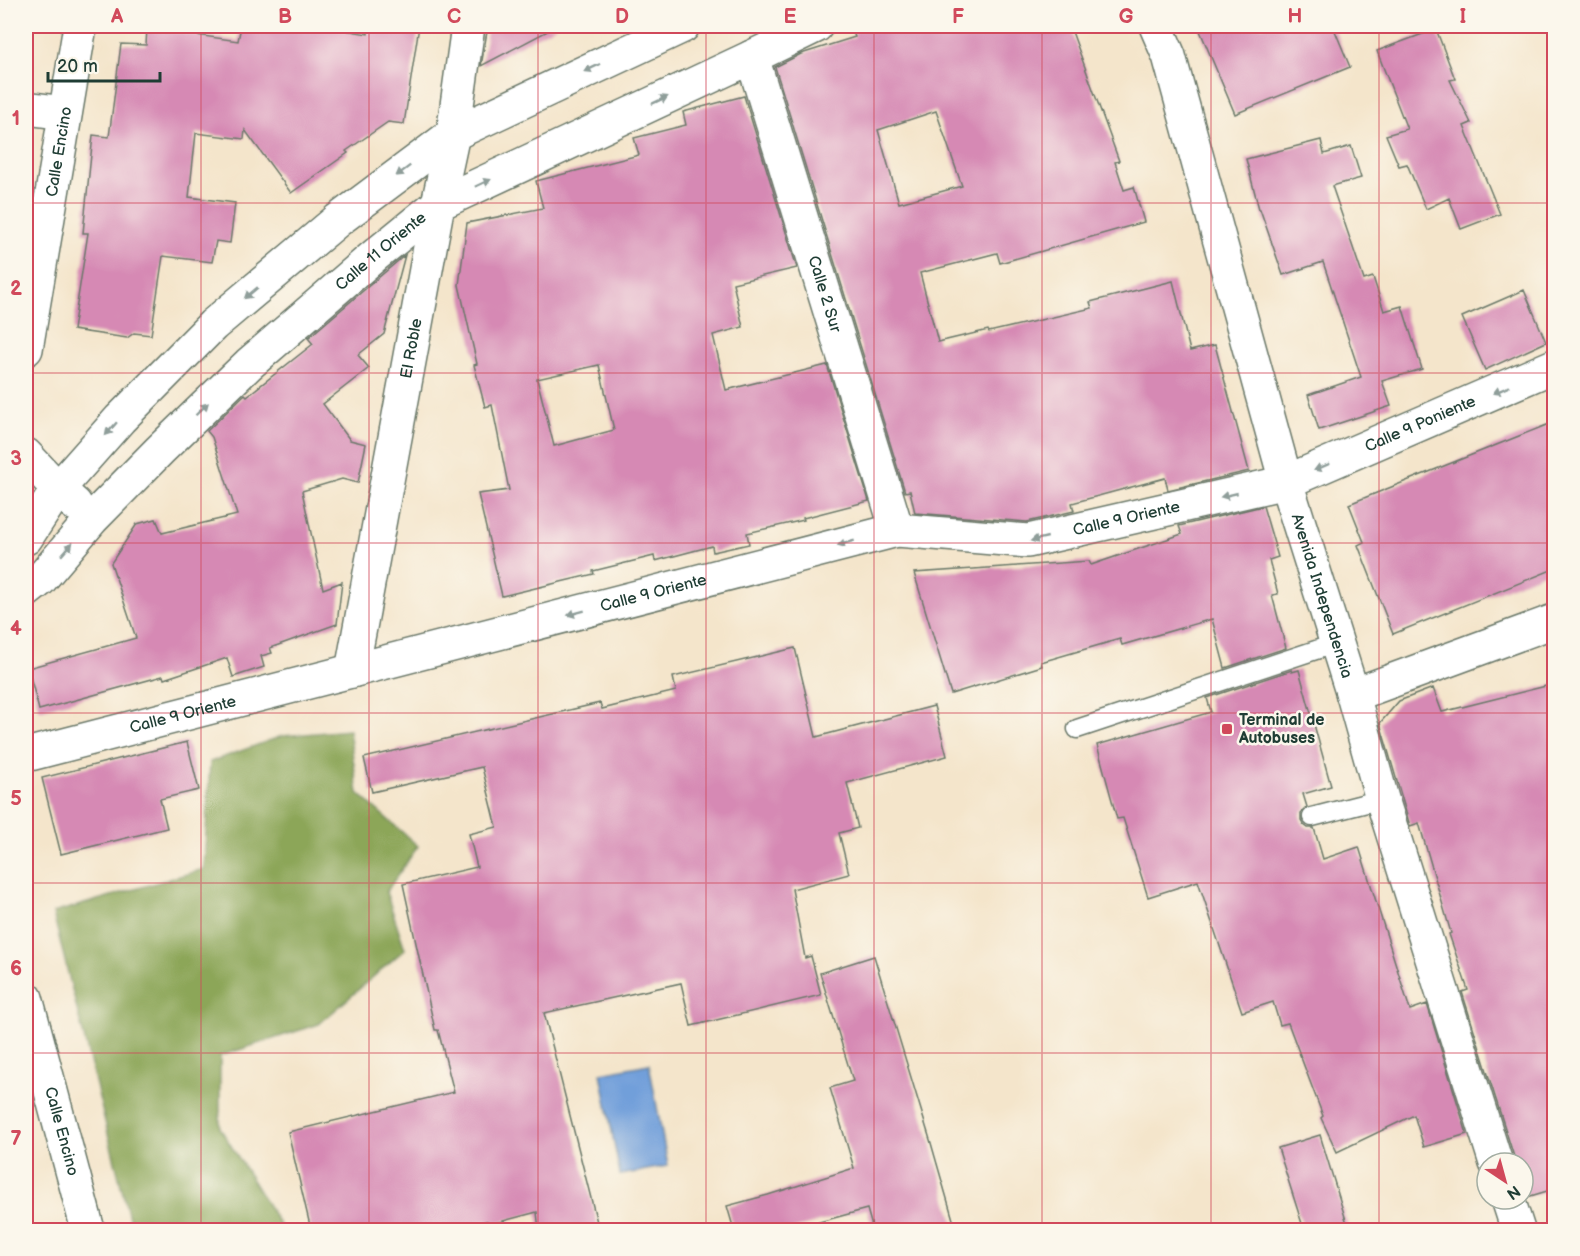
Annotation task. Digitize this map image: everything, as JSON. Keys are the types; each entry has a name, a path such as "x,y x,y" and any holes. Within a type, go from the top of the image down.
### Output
{"street":[{"name":"Calle Encino","path":"26,349 80,26"},
{"name":"El Roble","path":"352,671 438,204 453,134 468,26"},
{"path":"26,538 58,489 120,419 213,325 338,220 453,134 683,26"},
{"name":"Calle 11 Oriente","path":"26,591 40,580 92,519 249,364 373,256 438,204 816,26"},
{"name":"Avenida Independencia","path":"1156,26 1169,56 1286,482 1492,1151"},
{"name":"Calle 2 Sur","path":"752,57 897,530"},
{"path":"26,108 65,113"},
{"name":"Calle 9 Poniente","path":"1286,482 1554,366"},
{"path":"26,454 58,489 92,519"},
{"name":"Calle 9 Oriente","path":"26,755 897,530 1028,542 1286,482"},
{"path":"1353,695 1554,621"},
{"name":"Calle Encino","path":"26,998 88,1230"},
{"path":"1512,1211 1518,1230"}],"lane":[{"path":"1077,729 1337,643"},
{"path":"1312,818 1382,799"}],"green space":[{"path":"349,730 358,793 418,846 386,892 405,949 319,1024 220,1056 220,1128 283,1230 132,1230 53,913 204,869 210,762 282,736"}],"water":[{"path":"649,1064 668,1166 620,1175 601,1073"}],"building":[{"path":"241,26 320,26 368,34 369,26 419,26 404,124 388,122 291,193 245,130 244,139 196,133 189,197 235,203 230,243 216,241 212,262 163,256 151,335 134,333 127,338 73,330 88,233 83,233 93,135 109,137 121,44 146,45 147,28 238,41"},
{"path":"488,26 557,26 481,66"},
{"path":"874,26 1070,26 1119,161 1115,162 1124,190 1134,187 1144,222 1000,263 997,253 920,273 938,342 1092,308 1090,302 1173,281 1190,351 1215,345 1249,471 1168,490 1165,478 1072,503 1074,511 1027,522 915,513 910,491 905,492 775,67 801,54 855,37 853,32","holes":["936,111 962,186 899,203 878,130"]},
{"path":"1198,26 1333,26 1350,67 1235,114"},
{"path":"1436,29 1455,79 1450,80 1471,123 1464,126 1500,214 1461,229 1449,198 1426,209 1407,164 1399,166 1386,135 1407,129 1377,51"},
{"path":"744,96 797,268 733,283 743,327 713,335 726,390 827,365 869,501 803,518 804,520 747,533 749,544 713,552 712,546 655,561 654,556 593,571 594,574 502,596 478,494 509,490 492,405 485,407 474,365 477,364 459,285 467,223 543,208 536,181 639,155 634,138 686,125 683,112","holes":["599,365 614,430 554,446 537,379"]},
{"path":"1321,140 1324,154 1351,146 1361,178 1332,186 1364,280 1373,277 1384,311 1402,306 1422,369 1382,381 1391,406 1319,430 1308,395 1361,377 1323,262 1283,275 1259,209 1246,159"},
{"path":"405,255 384,334 358,355 369,368 323,404 350,440 366,444 358,483 342,479 302,491 323,589 342,582 337,624 270,648 272,653 261,656 264,667 233,677 227,658 164,679 163,676 39,710 28,668 136,638 111,563 137,524 156,519 162,533 237,515 212,437 207,431 245,394 247,396 313,344 308,338"},
{"path":"1524,290 1546,342 1485,370 1462,317"},
{"path":"1554,422 1554,569 1393,634 1358,545 1364,542 1349,504"},
{"path":"1263,506 1278,557 1269,560 1278,594 1272,595 1286,648 1225,668 1212,619 1122,645 1120,639 1041,662 1042,666 951,694 914,573 1089,561 1091,565 1182,534 1179,526"},
{"path":"795,648 816,737 934,706 947,756 847,783 858,828 839,833 849,874 792,889 805,958 811,956 821,995 691,1026 681,983 544,1013 599,1230 539,1230 537,1212 488,1225 487,1221 446,1230 311,1230 288,1132 454,1092 438,1030 435,1030 403,884 477,867 469,834 497,827 482,767 372,792 364,758 600,703 602,709 676,691 673,677"},
{"path":"1292,670 1292,672 1299,670 1331,786 1303,794 1307,807 1301,813 1301,820 1308,828 1314,828 1323,859 1359,847 1410,1010 1427,1004 1467,1134 1424,1147 1414,1115 1337,1152 1321,1118 1323,1116 1288,1023 1280,1025 1273,1002 1242,1012 1198,881 1148,897 1123,818 1117,819 1097,745 1211,712 1207,698"},
{"path":"1554,684 1554,1189 1535,1195 1535,1151 1512,1151 1462,992 1468,990 1449,934 1451,933 1419,823 1410,826 1380,723 1399,701 1433,688 1442,712"},
{"path":"187,742 199,790 160,799 167,828 61,854 42,778"},
{"path":"874,956 956,1230 873,1230 867,1209 790,1230 734,1230 727,1206 854,1168 830,1088 853,1081 820,973"},
{"path":"1320,1135 1349,1230 1304,1230 1278,1148"}],"place":[{"name":"Terminal de Autobuses","path":"1227,729"}]}
